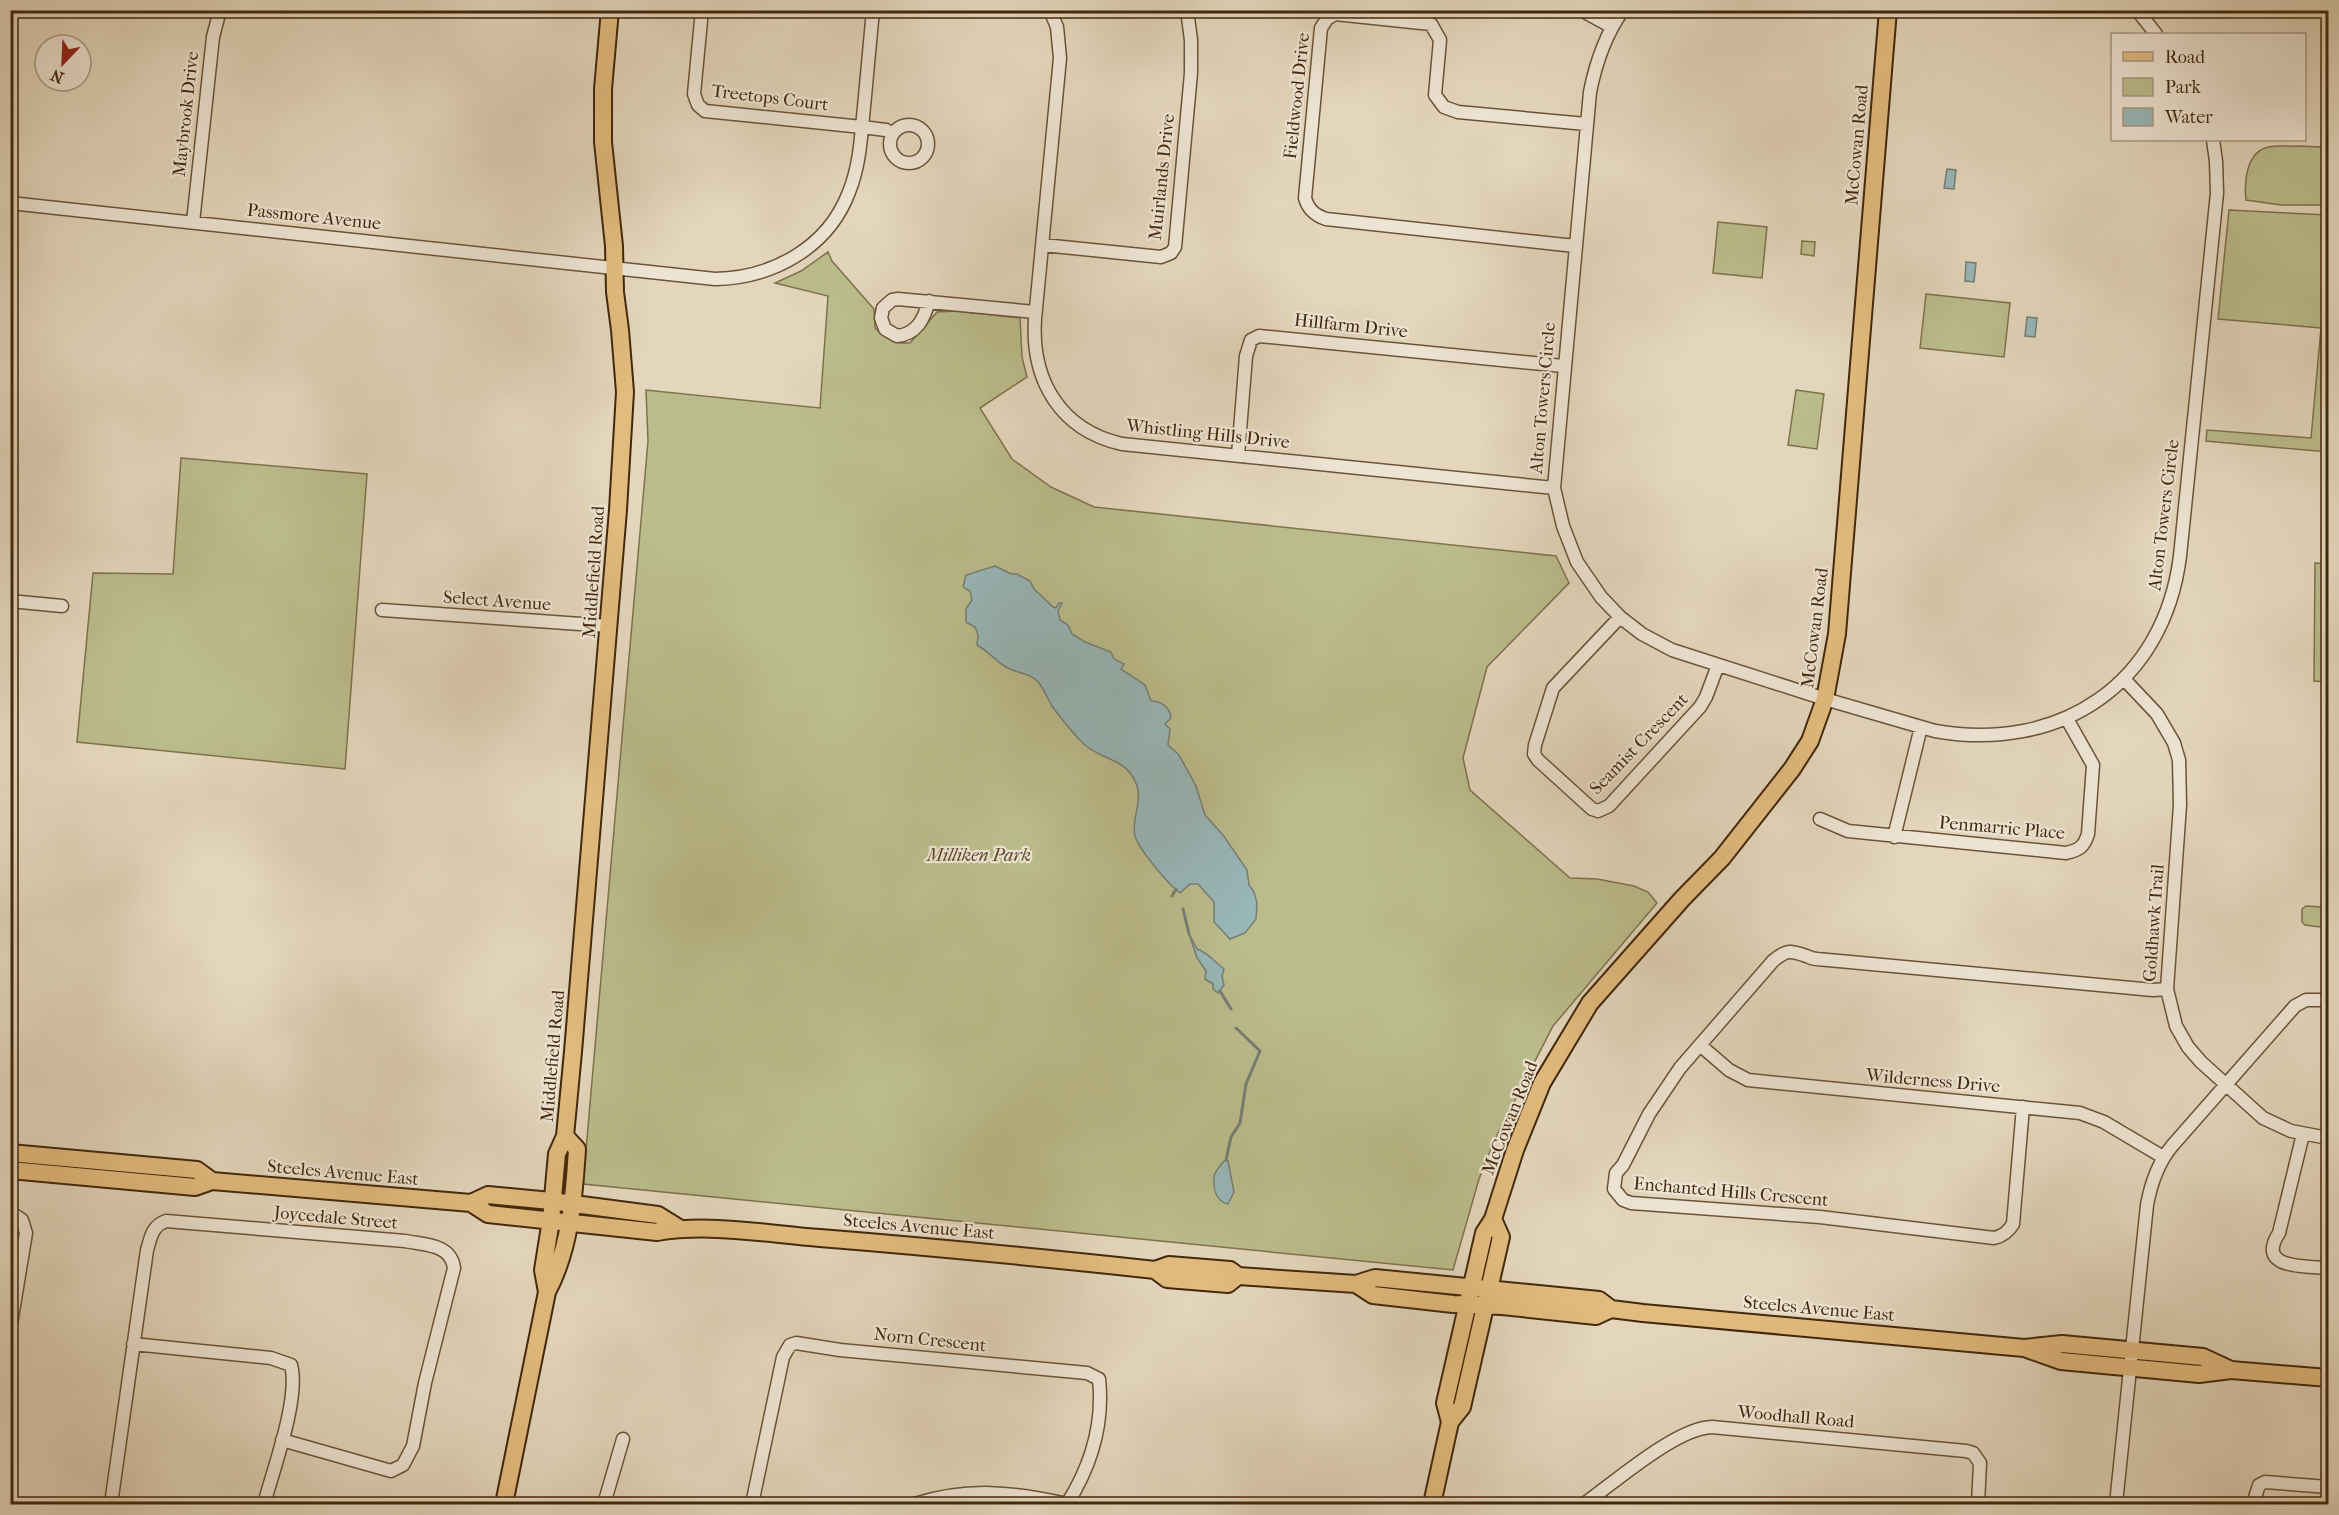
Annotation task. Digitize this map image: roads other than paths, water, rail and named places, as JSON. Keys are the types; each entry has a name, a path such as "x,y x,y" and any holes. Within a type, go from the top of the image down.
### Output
{"main road":[{"name":"Middlefield Road","path":"547,1292 543,1270 551,1220 557,1154 565,1136 609,626 625,392 602,116 609,10"},
{"name":"McCowan Road","path":"1432,1504 1449,1422 1462,1407 1478,1297 1501,1237 1492,1219 1515,1150 1542,1083 1590,1003 1682,899 1722,858 1792,769 1810,741 1825,699 1837,634 1888,10"},
{"name":"Middlefield Road","path":"504,1504 547,1292 558,1272 573,1204 577,1149 565,1136"},
{"name":"Steeles Avenue East","path":"10,1153 196,1170 212,1181"},
{"name":"Steeles Avenue East","path":"10,1170 195,1187 212,1181 471,1203 488,1214 657,1232 679,1228 965,1250 1155,1270 1169,1265 1230,1270 1238,1276 1356,1284 1373,1295 1599,1300 1611,1309 2024,1348 2062,1344 2133,1350 2203,1358 2231,1370"},
{"name":"Steeles Avenue East","path":"471,1203 488,1195 551,1201 658,1215 679,1228"},
{"name":"Steeles Avenue East","path":"2024,1348 2061,1361 2199,1374 2231,1370 2328,1378"}],"street":[{"name":"Maybrook Drive","path":"193,222 213,37 220,10"},
{"name":"Treetops Court","path":"702,10 694,94 698,105 705,111 862,127"},
{"name":"Passmore Avenue","path":"10,203 715,279 746,277 783,265 810,247 840,212 857,169 873,10"},
{"name":"Whistling Hills Drive","path":"1050,10 1057,27 1060,58 1035,312 1035,351 1042,379 1057,404 1082,428 1101,438 1122,444 1554,488"},
{"name":"Muirlands Drive","path":"1043,245 1161,257 1171,253 1175,247 1191,73 1191,40 1187,10"},
{"path":"1581,10 1612,27"},
{"name":"Alton Towers Circle","path":"1623,10 1612,27 1595,67 1586,124 1563,366 1554,488 1563,526 1577,562 1601,597 1620,617 1651,640 1672,650 1718,665 1921,727 1953,734 1984,736 2028,731 2067,719 2124,679 2157,634 2173,595 2178,570 2217,193 2213,141"},
{"path":"2137,10 2155,33"},
{"name":"Fieldwood Drive","path":"1575,246 1326,219 1314,214 1305,198 1321,28 1327,19 1335,14 1431,24 1440,40 1435,95 1444,107 1458,112 1586,124"},
{"path":"862,127 886,130 893,134"},
{"path":"929,301 1035,312"},
{"name":"Hillfarm Drive","path":"1238,455 1246,357 1251,340 1259,336 1563,366"},
{"path":"10,601 62,606"},
{"name":"Select Avenue","path":"382,610 609,626"},
{"name":"Seamist Crescent","path":"1620,617 1553,688 1534,749 1538,760 1592,809 1598,811 1609,806 1700,706 1706,697 1718,665"},
{"name":"Goldhawk Trail","path":"2124,679 2157,714 2174,743 2179,760 2180,805 2167,989 2172,1017 2182,1038 2201,1062 2263,1118 2303,1134 2328,1138"},
{"name":"Penmarric Place","path":"1820,819 1848,831 1894,837 2066,853 2081,848 2088,834 2093,765 2067,719"},
{"path":"1894,837 1921,727"},
{"name":"Enchanted Hills Crescent","path":"2023,1107 2013,1224 2009,1231 1994,1238 1820,1217 1631,1203 1623,1200 1614,1190 1616,1173 1623,1165 1664,1090 1773,961 1787,952 1802,952 1809,958 1828,960 2153,990 2167,989"},
{"path":"2116,1504 2151,1185 2163,1157 2300,1003 2306,1000 2328,1000"},
{"name":"Wilderness Drive","path":"1700,1045 1729,1070 1748,1080 2080,1113 2092,1116 2163,1157"},
{"path":"2303,1134 2279,1233 2274,1245 2275,1254 2281,1263 2290,1266 2328,1268"},
{"path":"10,1212 22,1220 26,1233 10,1330"},
{"name":"Joycedale Street","path":"111,1504 150,1241 158,1224 166,1221 405,1242 444,1249 453,1260 454,1268 425,1383 413,1446 403,1465 391,1471 282,1440"},
{"name":"Norn Crescent","path":"752,1504 783,1357 790,1345 795,1343 840,1350 1074,1370 1099,1379 1101,1397 1098,1428 1089,1462 1067,1504"},
{"path":"133,1344 271,1358 291,1365 294,1377 292,1395 264,1504"},
{"name":"Woodhall Road","path":"1584,1504 1676,1437 1696,1428 1712,1427 1973,1453 1980,1463 1978,1504"},
{"path":"604,1504 623,1439"},
{"path":"2253,1504 2259,1485 2265,1482 2328,1487"},
{"path":"915,1504 948,1495 982,1492 1025,1496 1067,1504"}],"water":[{"path":"1947,169 1956,170 1954,189 1944,188"},
{"path":"1966,262 1976,263 1974,282 1965,281"},
{"path":"2027,317 2037,318 2035,337 2025,336"},
{"path":"995,566 1030,581 1034,589 1053,607 1056,608 1059,603 1062,603 1058,611 1060,620 1068,625 1072,634 1085,642 1111,652 1114,659 1124,664 1121,669 1145,685 1151,701 1161,703 1167,708 1171,718 1165,724 1170,729 1168,745 1179,755 1196,786 1205,815 1223,835 1247,870 1249,885 1257,903 1256,919 1245,933 1230,939 1214,922 1214,902 1198,884 1190,884 1180,893 1148,858 1135,836 1138,791 1131,774 1115,761 1090,749 1081,741 1052,706 1035,679 1006,667 977,645 978,635 975,627 966,622 966,609 972,600 970,591 963,587 966,575"},
{"path":"1189,934 1197,949 1224,969 1222,976 1224,985 1218,993 1213,989 1213,984 1205,979 1206,971 1197,958"},
{"path":"1224,1161 1228,1161 1234,1192 1228,1204 1218,1197 1214,1186 1214,1175"}],"waterway":[{"path":"1172,896 1176,889"},
{"path":"1183,909 1189,934"},
{"path":"1220,991 1231,1009"},
{"path":"1226,1160 1231,1137 1240,1123 1246,1084 1260,1051 1236,1028"}],"park label":[{"name":"Milliken Park","path":"979,855"}]}
